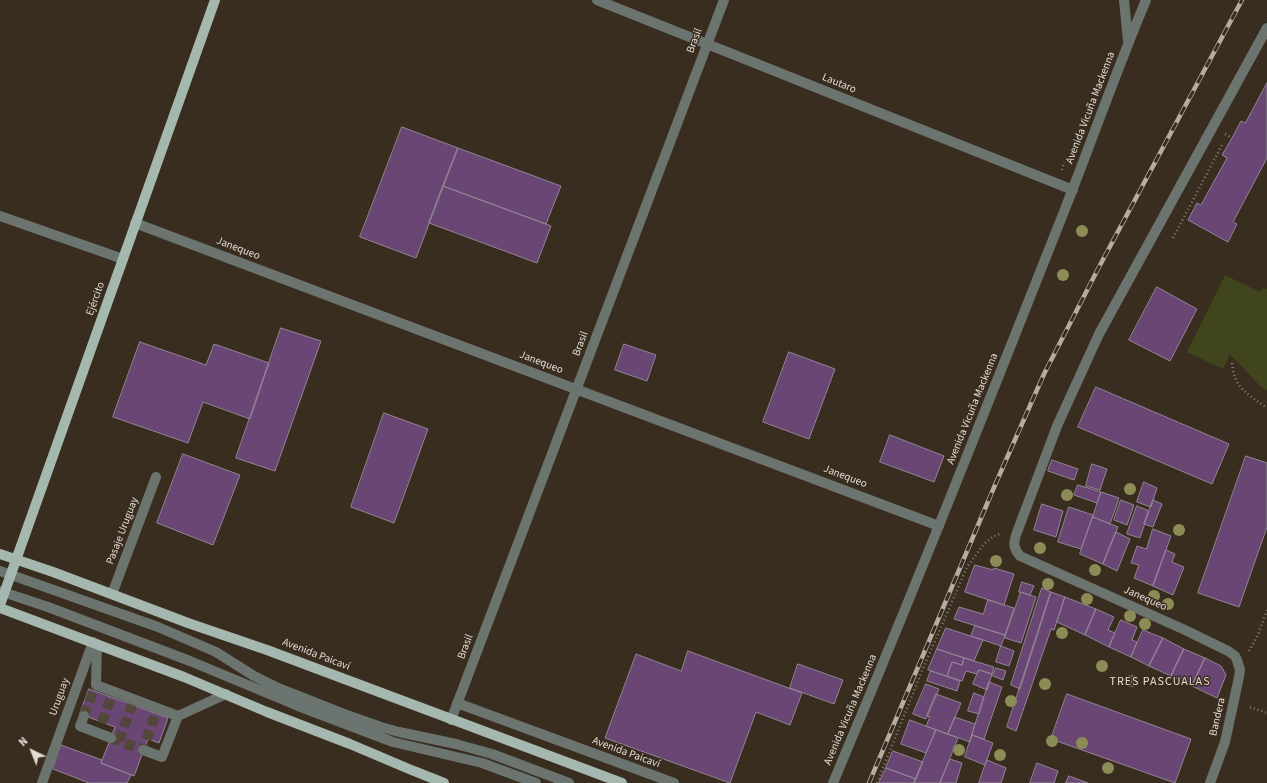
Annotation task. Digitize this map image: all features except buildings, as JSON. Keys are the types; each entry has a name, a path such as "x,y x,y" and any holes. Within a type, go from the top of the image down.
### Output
{"main road":[{"name":"Ejército","path":"0,606 2,592 11,575 215,0"},
{"name":"Avenida Paicaví","path":"0,554 188,623 267,650 622,783"},
{"path":"0,606 184,677 286,720 350,744 429,780 444,783"}],"street":[{"name":"Lautaro","path":"597,0 1072,190"},
{"name":"Brasil","path":"451,720 724,0"},
{"path":"1124,0 1128,43"},
{"name":"Avenida Vicuña Mackenna","path":"834,783 939,526 1146,0"},
{"path":"1016,535 1057,426 1099,334 1267,28"},
{"path":"0,216 123,259"},
{"name":"Janequeo","path":"135,223 939,526"},
{"name":"Pasaje Uruguay","path":"112,594 156,477"},
{"name":"Janequeo","path":"1016,535 1014,547 1020,556 1197,636 1228,651 1237,660"},
{"path":"0,572 186,638 216,652 254,676 278,688 344,714 399,732 456,744 492,754 569,783"},
{"path":"2,592 48,607 190,661 298,706 387,740 406,746 482,763 536,783"},
{"path":"95,643 95,687 112,694 178,716 226,694"},
{"name":"Uruguay","path":"42,783 95,643"},
{"name":"Bandera","path":"1210,783 1227,734 1240,670 1237,660"},
{"name":"Avenida Paicaví","path":"457,703 674,783"},
{"path":"84,716 80,726 111,738"},
{"path":"143,750 162,757 178,716"},
{"path":"98,733 102,723"}],"path":[{"path":"1227,136 1231,129"},
{"path":"1173,238 1224,142"},
{"path":"1232,363 1233,374 1237,384 1246,393 1267,408"},
{"path":"877,783 922,671 967,567 984,544 994,536 1001,534 1016,535"},
{"path":"1237,660 1246,655 1258,636 1267,610"},
{"path":"1250,707 1267,713"}],"green space":[{"path":"1225,275 1260,292 1263,287 1267,289 1267,390 1261,387 1230,354 1223,369 1187,352"}],"tunnel":[{"path":"84,716 94,689"},
{"path":"102,723 111,697"},
{"path":"119,741 132,705"},
{"path":"111,738 143,750 157,709"}],"railway":[{"path":"869,783 995,485 1044,374 1099,267 1242,0"}],"district":[{"name":"TRES PASCUALAS","path":"1160,682"}]}
